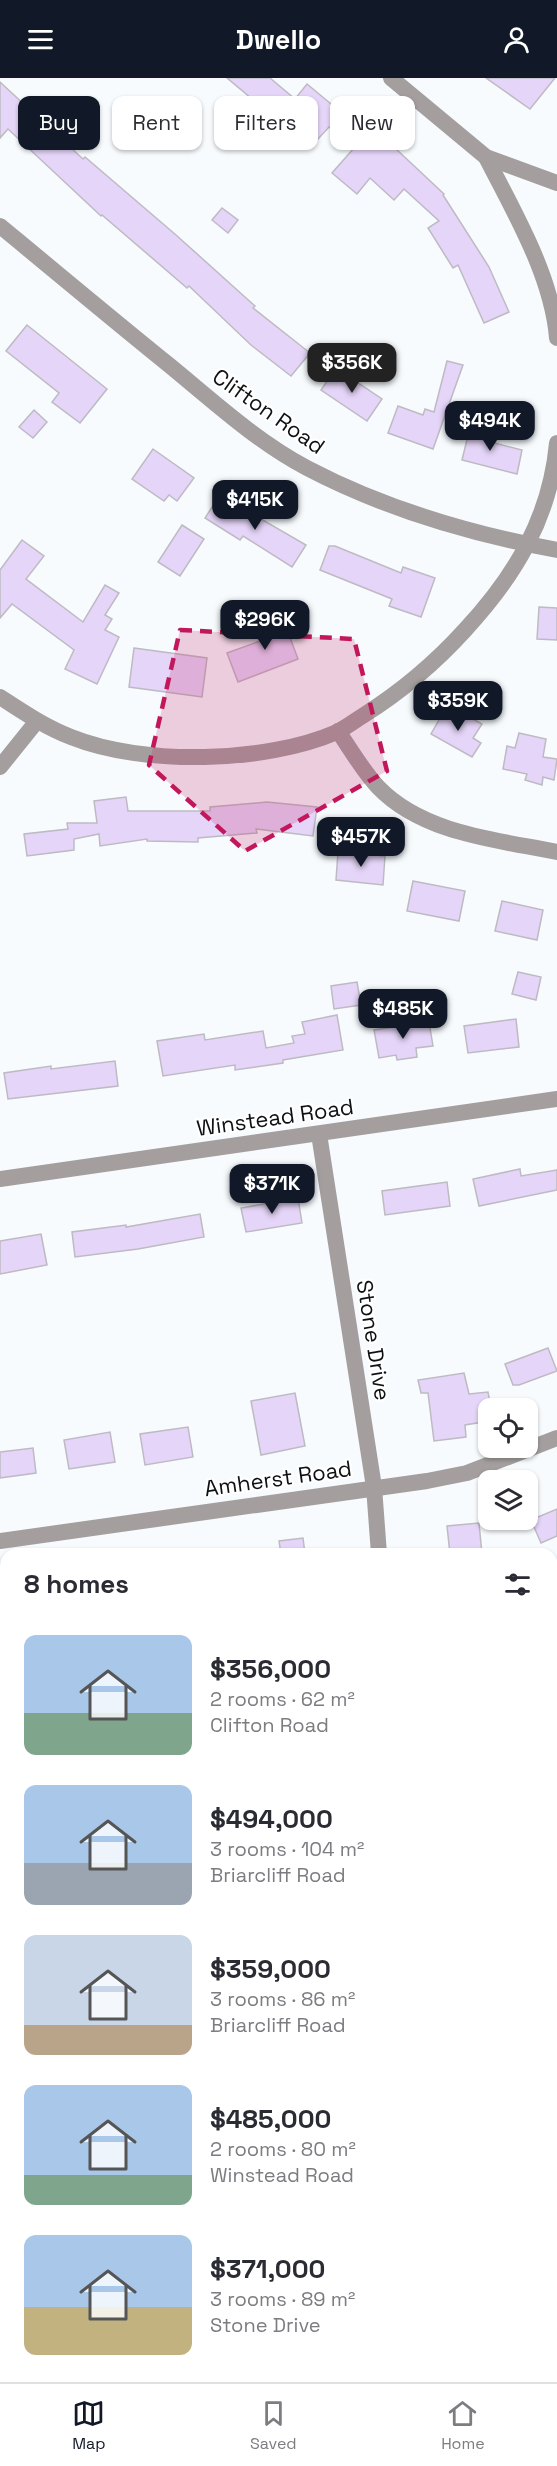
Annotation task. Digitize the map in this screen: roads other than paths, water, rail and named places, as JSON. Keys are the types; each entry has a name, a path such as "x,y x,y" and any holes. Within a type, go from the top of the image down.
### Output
{"street":[{"path":"390,78 486,158 557,183"},
{"path":"486,158 519,223 556,310 557,338"},
{"name":"Clifton Road","path":"0,226 234,419 283,453 344,486 381,502 488,536 557,550"},
{"path":"0,697 37,721 71,737 113,750 163,756 248,753 294,746 338,731 416,678 452,645 493,599 529,544 548,493 557,443"},
{"path":"0,767 37,721"},
{"path":"338,731 379,787 403,808 435,823 557,852"},
{"name":"Winstead Road","path":"0,1179 557,1099"},
{"name":"Stone Drive","path":"320,1134 374,1487 379,1548"},
{"name":"Amherst Road","path":"0,1541 467,1473 557,1438"}]}
